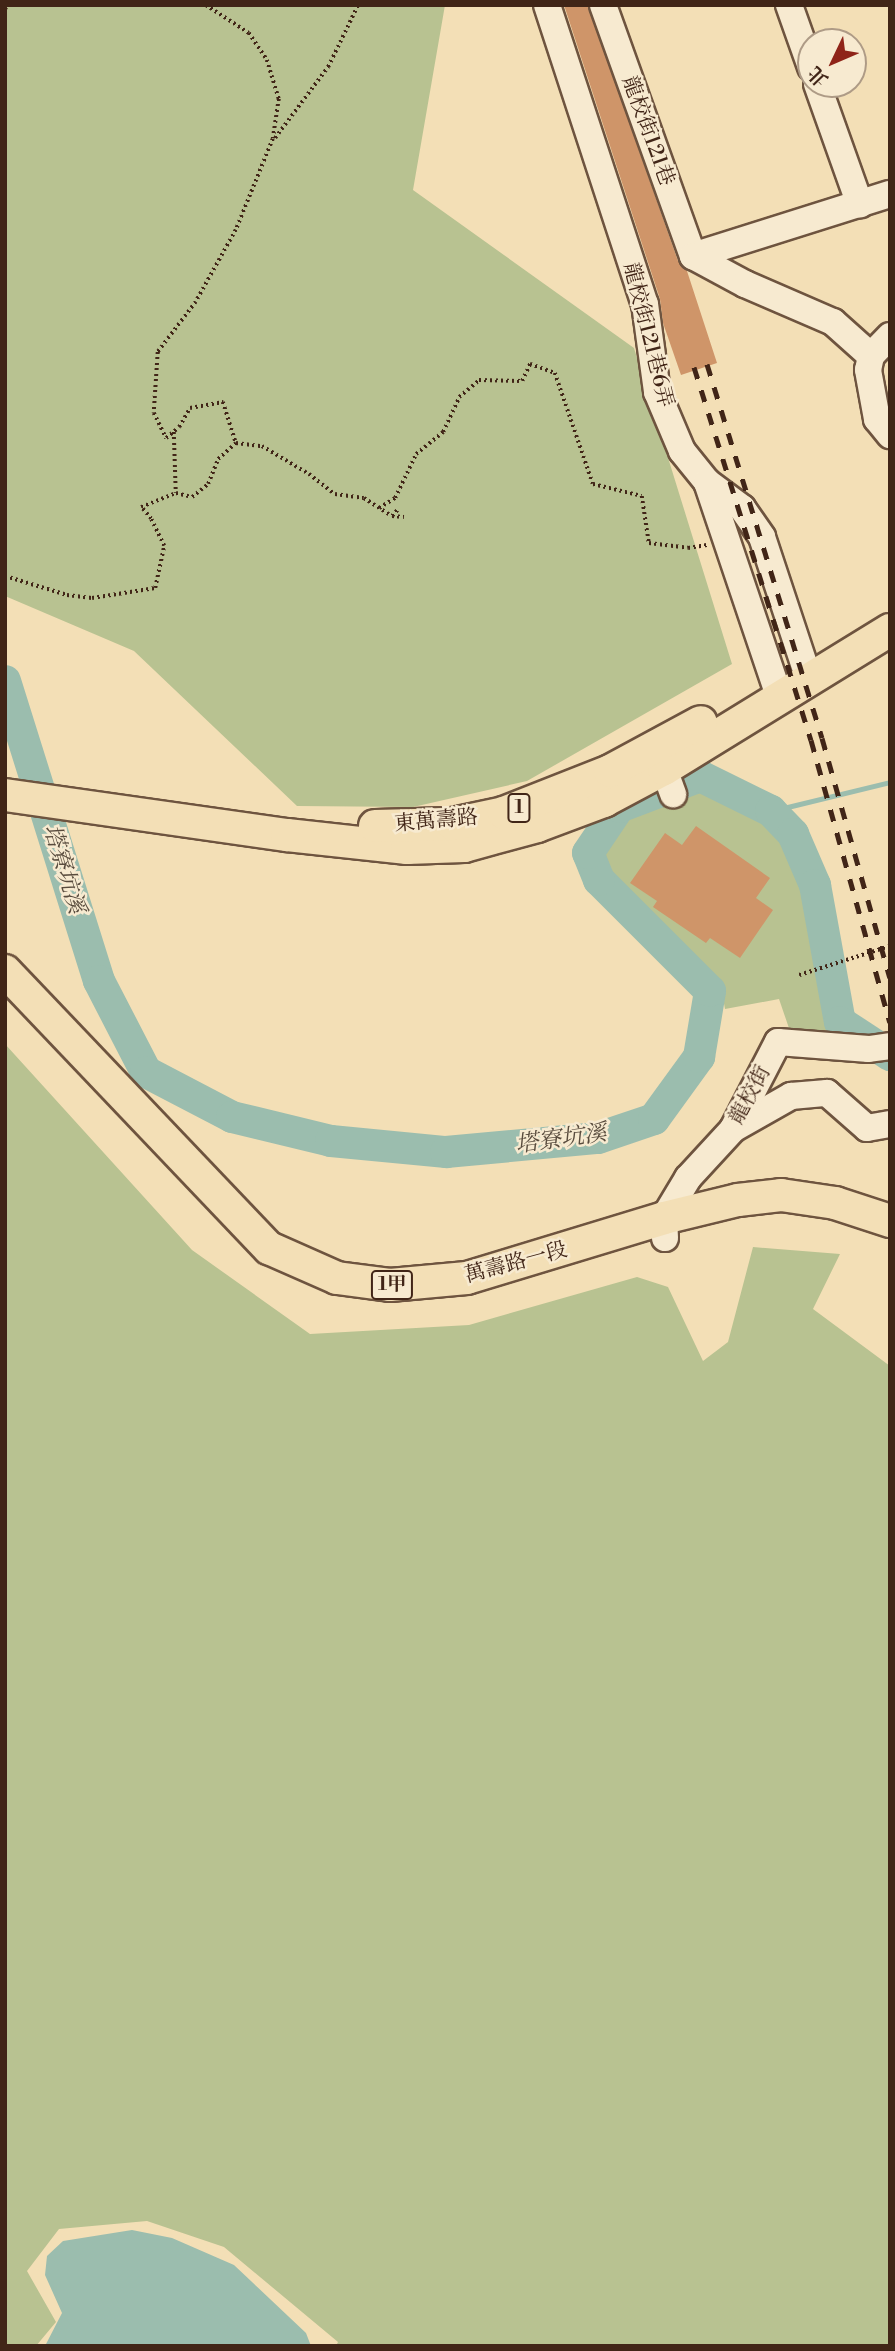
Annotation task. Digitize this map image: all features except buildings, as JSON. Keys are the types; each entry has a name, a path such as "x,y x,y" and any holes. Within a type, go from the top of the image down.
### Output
{"main road":[{"name":"東萬壽路","path":"806,670 890,606"},
{"name":"東萬壽路","path":"103,799 287,835 407,848 464,846 537,826 604,801 663,771 776,687 890,630"},
{"name":"1","path":"5,775 103,799"},
{"name":"1","path":"5,794 103,799"},
{"name":"萬壽路一段","path":"5,971 269,1248 337,1279 390,1285 467,1278 664,1228 810,1217 890,1244"},
{"name":"萬壽路一段","path":"5,997 243,1247 285,1278 350,1300 380,1304 473,1299 607,1252 738,1200 781,1195 835,1203 890,1221"}],"street":[{"name":"龍校街121巷6弄","path":"547,5 645,303 657,392 682,451 707,482 776,687"},
{"name":"龍校街121巷","path":"603,5 693,256"},
{"path":"789,5 797,28"},
{"path":"822,98 860,205"},
{"path":"693,256 890,194"},
{"path":"693,256 745,284 833,322 871,356"},
{"path":"890,336 871,356 868,370 877,419 890,435"},
{"path":"707,482 742,508 762,537 806,670"},
{"name":"龍校街","path":"664,1228 688,1178 733,1129 778,1042 837,1039 890,1046"},
{"path":"733,1129 791,1096 827,1093 867,1128 890,1124"}],"path":[{"path":"206,5 249,33 267,60 279,99 273,139 236,230 196,302 158,352 154,413 166,438 190,408 223,402 236,443"},
{"path":"273,139 328,67 358,5"},
{"path":"379,508 396,498 416,454 443,432 458,397 479,380 522,381 530,364 555,373 593,484 642,496 649,543 688,548 727,543"},
{"path":"174,430 176,493"},
{"path":"5,576 67,595 92,598 155,589 164,546 151,519 141,507 176,493 192,497 208,484 218,459 236,443 262,446 309,474 335,494 364,498 392,516 404,517"},
{"path":"392,516 398,509"},
{"path":"799,975 890,946"}],"green space":[{"path":"5,5 445,5 413,190 634,348 732,664 527,781 413,807 297,806 134,651 5,596"},
{"path":"694,785 756,813 781,832 807,883 835,1029 791,1034 779,999 725,1009 721,987 613,879 599,853 623,815"},
{"path":"5,1044 192,1250 310,1334 469,1325 637,1277 668,1287 703,1361 728,1342 753,1247 840,1254 813,1309 890,1366 890,2346 336,2346 338,2342 224,2247 147,2221 59,2229 27,2271 56,2322 36,2346 5,2346"}],"shaded area":[{"path":"132,2230 172,2238 234,2265 306,2333 311,2346 45,2346 62,2313 45,2275 47,2256 63,2241"}],"waterway":[{"name":"塔寮坑溪","path":"5,681 99,981 146,1072 232,1117 331,1141 446,1152 598,1138 654,1119 699,1057 710,991 599,880 588,853 619,807 700,776 771,811 793,834 815,885 840,1022 890,1055"},
{"path":"771,811 890,782"}],"railway":[{"path":"707,364 822,738 890,978"},
{"path":"694,367 811,740 890,1022"}]}
